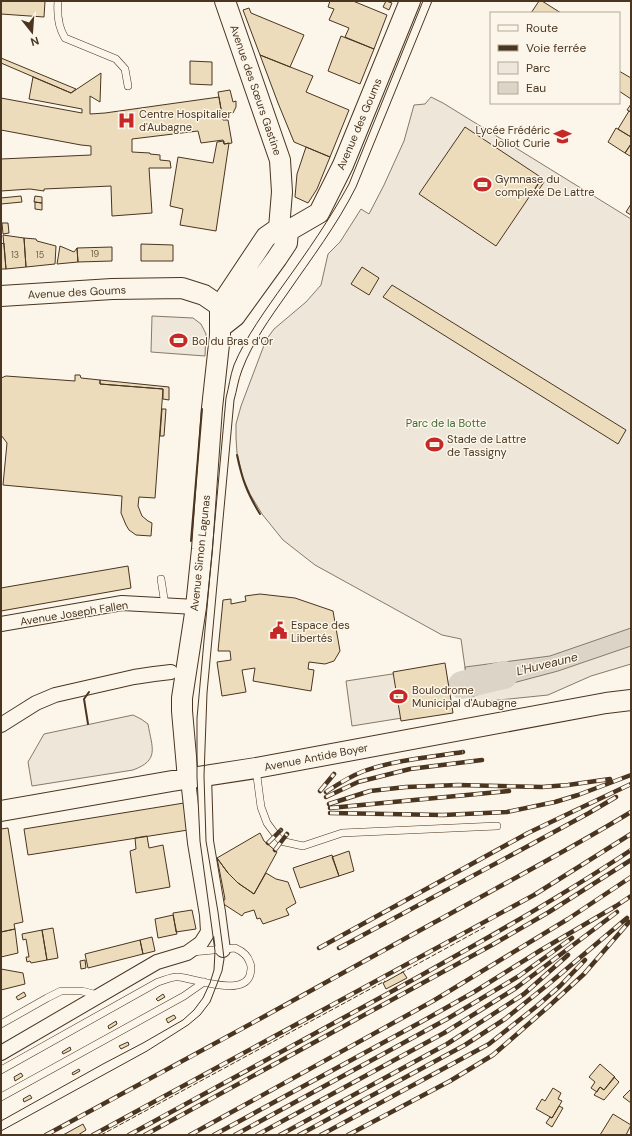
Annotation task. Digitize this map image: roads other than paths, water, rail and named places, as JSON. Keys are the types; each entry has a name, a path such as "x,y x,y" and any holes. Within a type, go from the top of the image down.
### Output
{"main road":[{"name":"Avenue des Sœurs Gastine","path":"221,327 235,316 287,243 283,230 280,160 225,1"},
{"name":"Avenue des Goums","path":"1,296 112,289 182,288 204,295 220,306 266,237 319,213 343,165 410,1"},
{"name":"Avenue Simon Lagunas","path":"196,778 182,711 182,698 196,607 204,528 212,408 221,327 220,306"},
{"name":"Avenue Antide Boyer","path":"1,811 256,768 606,703 631,700"}],"street":[{"name":"Avenue Joseph Fallen","path":"1,624 122,603 196,607"},
{"path":"1,725 36,703 55,695 134,677 171,672"},
{"path":"196,778 223,950"},
{"path":"1,1052 100,996 156,962 187,953 201,943 208,932 207,915 195,843 196,778"}],"lane":[{"path":"58,1 57,16 64,38 116,59 125,69 128,86"},
{"path":"161,579 165,605"},
{"path":"256,768 261,807 266,823 276,835 285,842 303,846 342,832 497,826"},
{"path":"1,1070 158,982 177,977 226,986 237,986 249,977 252,968 246,956 240,950 235,948 187,953"},
{"path":"1,1097 184,996 204,982"},
{"path":"1,1024 62,991 82,991 100,996"}],"water":[{"path":"631,628 631,646 558,671 498,687 469,698 465,667 550,656"}],"waterway":[{"name":"L'Huveaune","path":"462,685 504,675"}],"tram line":[{"path":"1,1121 183,1020 194,1010 203,998 210,983 214,970 215,951 200,841 197,777 197,718 226,398 231,373 250,334 318,235 349,184 423,1"},
{"path":"1,1131 147,1051 188,1025 200,1015 210,1002 222,971 224,959 223,950 206,841 204,776 207,693 234,400 239,378 256,340 332,228 356,187 432,1"}],"railway":[{"path":"326,792 354,775 376,767 413,759 463,752"},
{"path":"326,797 358,782 410,769 482,760"},
{"path":"320,791 334,774"},
{"path":"330,813 443,815 507,812 555,802 631,775"},
{"path":"329,804 370,791 406,787 458,785 542,787 610,779"},
{"path":"319,948 528,833 631,784"},
{"path":"330,808 509,791"},
{"path":"339,948 616,797"},
{"path":"46,1135 583,841 631,812"},
{"path":"268,843 281,830"},
{"path":"275,850 287,834"},
{"path":"93,1135 534,895 631,834"},
{"path":"129,1135 472,947 552,900 631,850"},
{"path":"145,1135 492,945 549,912 631,860"},
{"path":"190,1135 433,1001 568,919 631,877"},
{"path":"214,1135 474,992 631,896"},
{"path":"257,1135 444,1033 516,988 617,912"},
{"path":"299,1135 465,1045 505,1019 627,918"},
{"path":"348,1135 450,1081 493,1055 584,974 629,922"},
{"path":"235,1135 447,1019 519,976 572,938"},
{"path":"280,1135 447,1044 524,994 568,955"},
{"path":"321,1135 489,1044 560,986 585,960"}],"place":[{"name":"Centre Hospitalier d'Aubagne","path":"126,120"},
{"name":"Lycée Frédéric Joliot Curie","path":"563,136"},
{"name":"Gymnase du complexe De Lattre","path":"482,185"},
{"name":"Bol du Bras d'Or","path":"179,341"},
{"name":"Stade de Lattre de Tassigny","path":"434,445"},
{"name":"Espace des Libertés","path":"278,631"},
{"name":"Boulodrome Municipal d'Aubagne","path":"399,696"}],"park label":[{"name":"Parc de la Botte","path":"446,423"}]}
